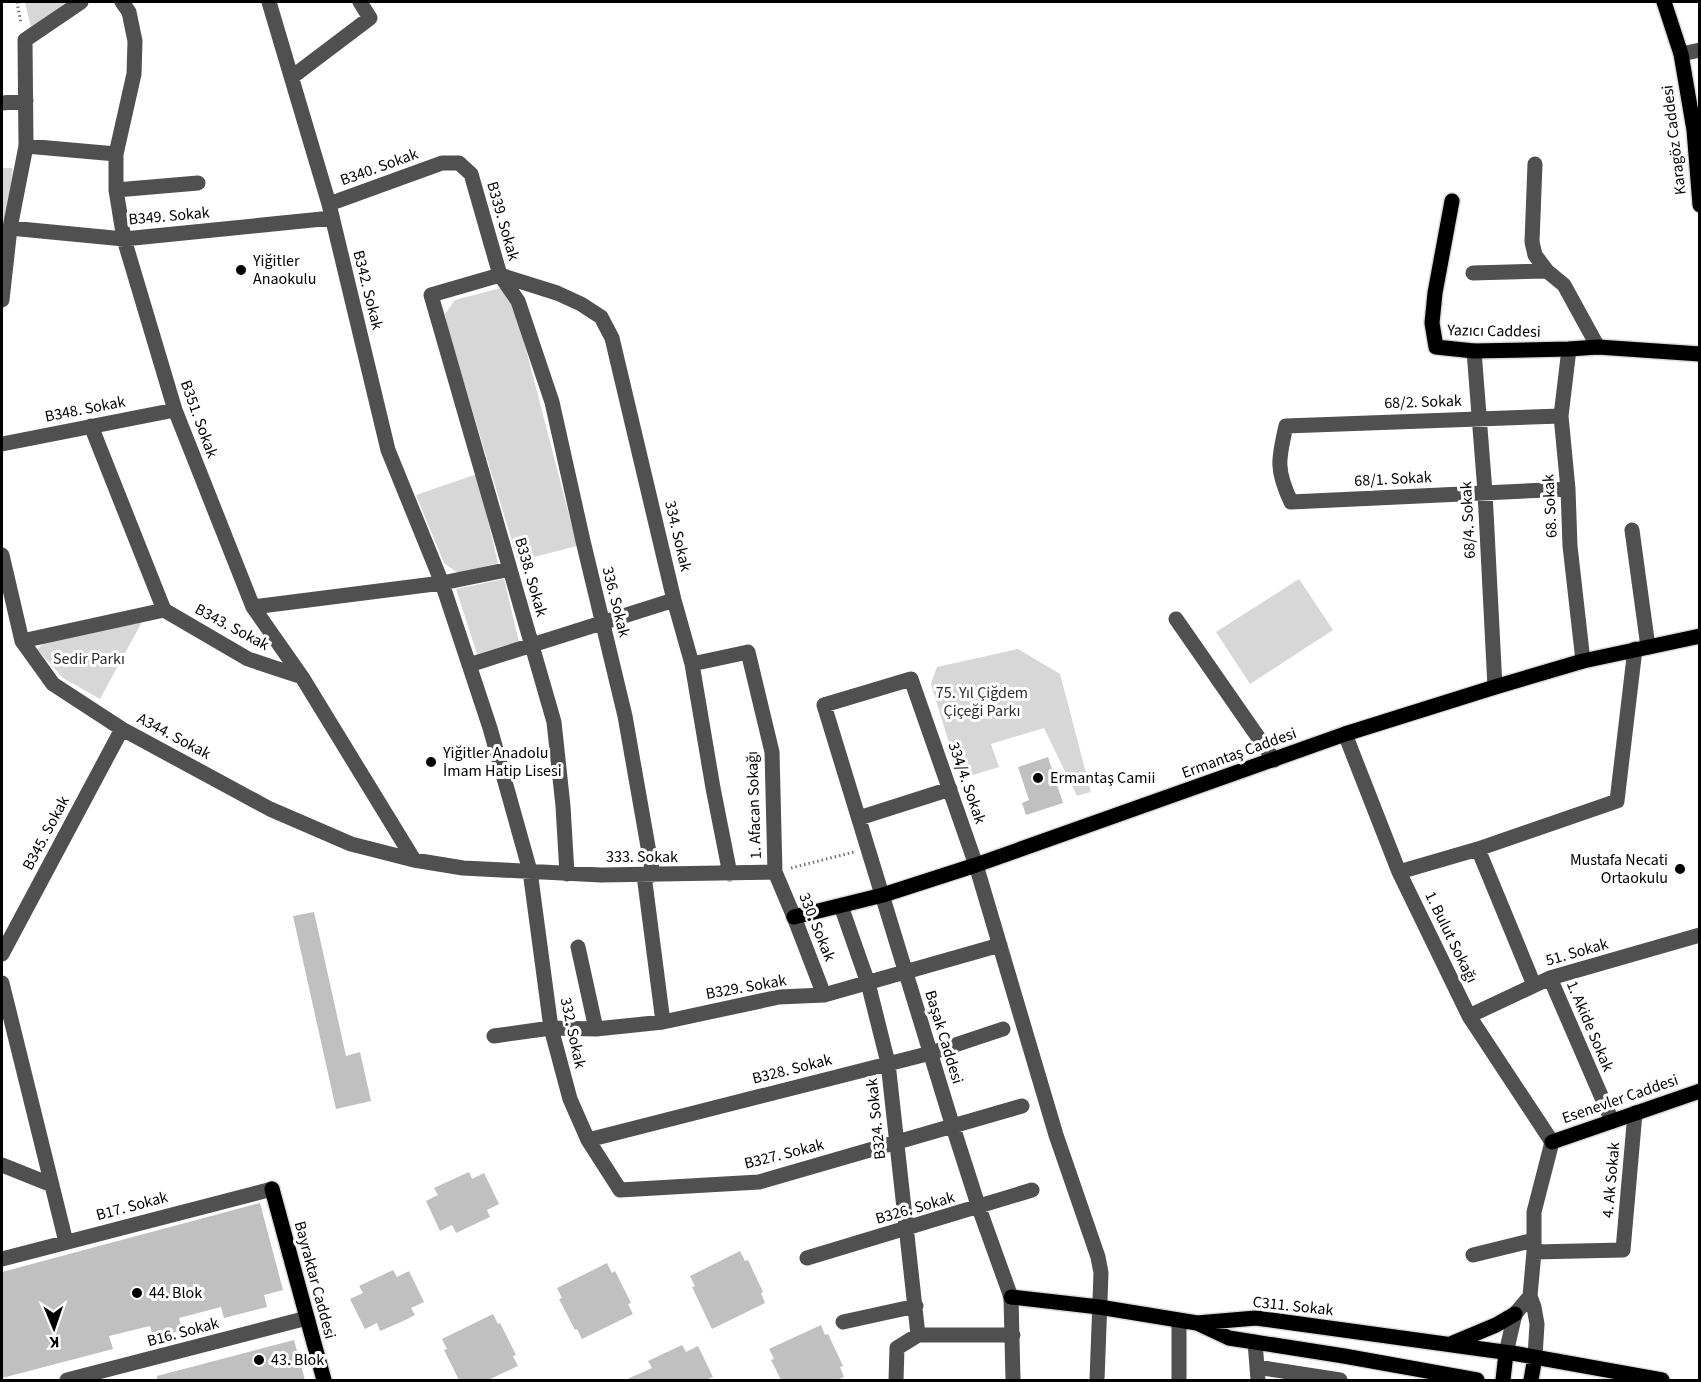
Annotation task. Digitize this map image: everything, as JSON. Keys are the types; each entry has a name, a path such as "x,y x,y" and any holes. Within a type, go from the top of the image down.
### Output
{"main road":[{"name":"Karagöz Caddesi","path":"1664,2 1681,54 1696,130 1700,205"},
{"name":"Yazıcı Caddesi","path":"1452,201 1435,292 1432,323 1436,347 1474,351 1569,350 1598,347 1700,354"},
{"name":"Ermantaş Caddesi","path":"795,917 883,895 976,865 1345,734 1495,687 1583,661 1700,636"},
{"name":"Esenevler Caddesi","path":"1552,1142 1700,1091"},
{"name":"Bayraktar Caddesi","path":"272,1189 324,1380"},
{"name":"C311. Sokak","path":"1011,1297 1099,1307 1197,1323 1256,1318 1535,1357 1662,1380"},
{"path":"1448,1344 1464,1339 1515,1314"},
{"path":"1197,1323 1229,1338 1344,1356 1450,1378 1477,1380"},
{"path":"1503,1380 1506,1353"},
{"path":"1531,1380 1535,1357"}],"street":[{"path":"2,300 10,228 26,146 25,40 81,2"},
{"name":"B351. Sokak","path":"122,2 129,12 135,41 134,74 116,154 116,190 124,239 175,410 253,607 302,677"},
{"name":"B342. Sokak","path":"269,2 331,211 388,450 442,583 490,728 530,871"},
{"path":"291,77 370,18 360,2"},
{"path":"1681,54 1700,50"},
{"path":"2,103 26,101"},
{"path":"26,146 116,154"},
{"name":"B340. Sokak","path":"331,211 442,163"},
{"name":"B339. Sokak","path":"442,163 459,163 471,174 500,275 518,301 531,340"},
{"path":"1535,164 1532,242 1535,255 1547,271 1564,285 1598,347"},
{"path":"116,190 198,183"},
{"name":"B349. Sokak","path":"10,228 124,239 331,211"},
{"path":"1473,273 1547,271"},
{"name":"B339. Sokak","path":"430,295 500,275"},
{"name":"334. Sokak","path":"500,275 557,293 581,304 601,317 612,338 674,600 692,664 712,788 730,874"},
{"name":"B338. Sokak","path":"430,295 554,722 563,806 567,874"},
{"name":"336. Sokak","path":"531,340 552,402 625,716 648,875 663,1022"},
{"name":"68. Sokak","path":"1569,350 1561,416 1568,489 1570,546 1583,661"},
{"name":"68/4. Sokak","path":"1474,351 1485,492 1495,687"},
{"name":"B348. Sokak","path":"2,444 175,410"},
{"name":"68/2. Sokak","path":"1291,501 1281,480 1278,456 1286,426 1561,416"},
{"path":"22,641 164,610 92,426"},
{"name":"68/1. Sokak","path":"1291,501 1568,489"},
{"path":"1399,872 1478,849 1617,801 1642,648 1632,530"},
{"name":"A344. Sokak","path":"2,555 22,641 53,684 122,729 270,808 351,844 414,860"},
{"path":"253,607 442,583 510,569"},
{"path":"469,665 674,600"},
{"name":"B343. Sokak","path":"164,610 248,659 302,677"},
{"path":"1176,619 1274,760"},
{"name":"1. Afacan Sokağı","path":"692,664 748,652 772,752 775,872"},
{"path":"302,677 414,860"},
{"name":"Başak Caddesi","path":"911,680 824,705 952,1127 1011,1297 1013,1380"},
{"name":"334/4. Sokak","path":"911,680 976,865 1056,1135 1098,1257 1101,1273 1097,1380"},
{"name":"B345. Sokak","path":"2,954 122,729"},
{"name":"1. Bulut Sokağı","path":"1345,734 1399,872 1469,1016 1552,1142"},
{"path":"859,818 950,789"},
{"path":"1478,849 1534,985"},
{"name":"333. Sokak","path":"414,860 463,868 567,874 775,872"},
{"name":"332. Sokak","path":"530,871 551,1029 570,1099 588,1140 620,1190"},
{"name":"330. Sokak","path":"775,872 795,917 824,995"},
{"name":"B324. Sokak","path":"841,906 868,983 888,1063 918,1335"},
{"name":"51. Sokak","path":"1469,1016 1550,978 1700,935"},
{"name":"B329. Sokak","path":"494,1036 551,1029 596,1029 663,1022 779,997 824,995 1000,945"},
{"path":"578,947 596,1029"},
{"name":"1. Akide Sokak","path":"1550,978 1612,1121"},
{"path":"2,982 66,1242"},
{"name":"B328. Sokak","path":"588,1140 930,1053 1004,1029"},
{"name":"B327. Sokak","path":"620,1190 759,1182 1022,1106"},
{"name":"4. Ak Sokak","path":"1534,1246 1623,1250 1635,1113"},
{"path":"1535,1357 1537,1324 1530,1296 1534,1212 1552,1142"},
{"path":"2,1165 52,1185"},
{"name":"B17. Sokak","path":"2,1259 272,1189"},
{"name":"B326. Sokak","path":"807,1258 979,1208 1032,1190"},
{"path":"1473,1255 1534,1246"},
{"path":"1506,1353 1515,1314 1530,1296"},
{"path":"843,1322 916,1306"},
{"name":"B16. Sokak","path":"67,1380 307,1318"},
{"path":"1179,1321 1179,1380"},
{"path":"896,1380 897,1348 918,1335 1013,1335"},
{"path":"1255,1342 1258,1374 1340,1380"}],"path":[{"path":"17,2 25,40"},
{"path":"775,872 868,848"}],"green space":[{"path":"25,2 67,2 31,28"},
{"path":"2,168 13,168 2,255"},
{"path":"501,288 513,299 577,546 518,561 445,314 455,300"},
{"path":"477,474 498,563 458,573 444,563 416,495"},
{"path":"504,579 519,642 477,654 456,589"},
{"path":"1299,579 1333,630 1250,684 1216,632"},
{"name":"Sedir Parkı","path":"142,622 100,699 63,678 37,649 49,639"},
{"name":"75. Yıl Çiğdem Çiçeği Parkı","path":"1018,649 1060,674 1091,792 1077,796 1044,728 991,744 999,767 960,779 931,684 937,667"}],"building":[{"name":"Ermantaş Camii","path":"1048,757 1063,803 1026,815 1022,803 1029,800 1018,767"},
{"path":"314,912 346,1056 360,1052 371,1101 336,1109 293,916"},
{"path":"469,1172 472,1179 484,1173 499,1204 487,1210 490,1217 456,1233 452,1225 440,1231 426,1201 438,1195 434,1188"},
{"name":"44. Blok","path":"260,1203 283,1290 264,1295 267,1307 224,1318 221,1307 179,1318 182,1330 153,1338 150,1326 109,1336 113,1349 2,1378 2,1272"},
{"path":"740,1251 745,1261 748,1260 763,1292 761,1293 765,1303 712,1329 692,1287 695,1286 690,1276"},
{"path":"607,1263 612,1273 615,1271 631,1303 628,1304 633,1314 582,1339 559,1299 562,1298 557,1288"},
{"path":"393,1270 397,1277 409,1271 424,1302 411,1308 415,1315 401,1322 380,1331 377,1323 365,1329 350,1299 363,1293 359,1286"},
{"path":"493,1314 516,1355 513,1356 518,1366 488,1380 459,1380 444,1350 447,1349 442,1339"},
{"path":"821,1325 825,1335 828,1334 843,1366 840,1367 844,1377 837,1380 781,1380 771,1360 774,1359 769,1349"},
{"name":"43. Blok","path":"294,1340 305,1380 157,1380 157,1376"},
{"path":"682,1345 686,1352 698,1346 713,1377 705,1380 625,1380 652,1368 648,1361"}],"place":[{"name":"Yiğitler Anaokulu","path":"241,270"},
{"name":"Yiğitler Anadolu İmam Hatip Lisesi","path":"431,762"},
{"name":"Ermantaş Camii","path":"1038,778"},
{"name":"Mustafa Necati Ortaokulu","path":"1680,869"},
{"name":"44. Blok","path":"137,1293"},
{"name":"43. Blok","path":"259,1360"}]}
